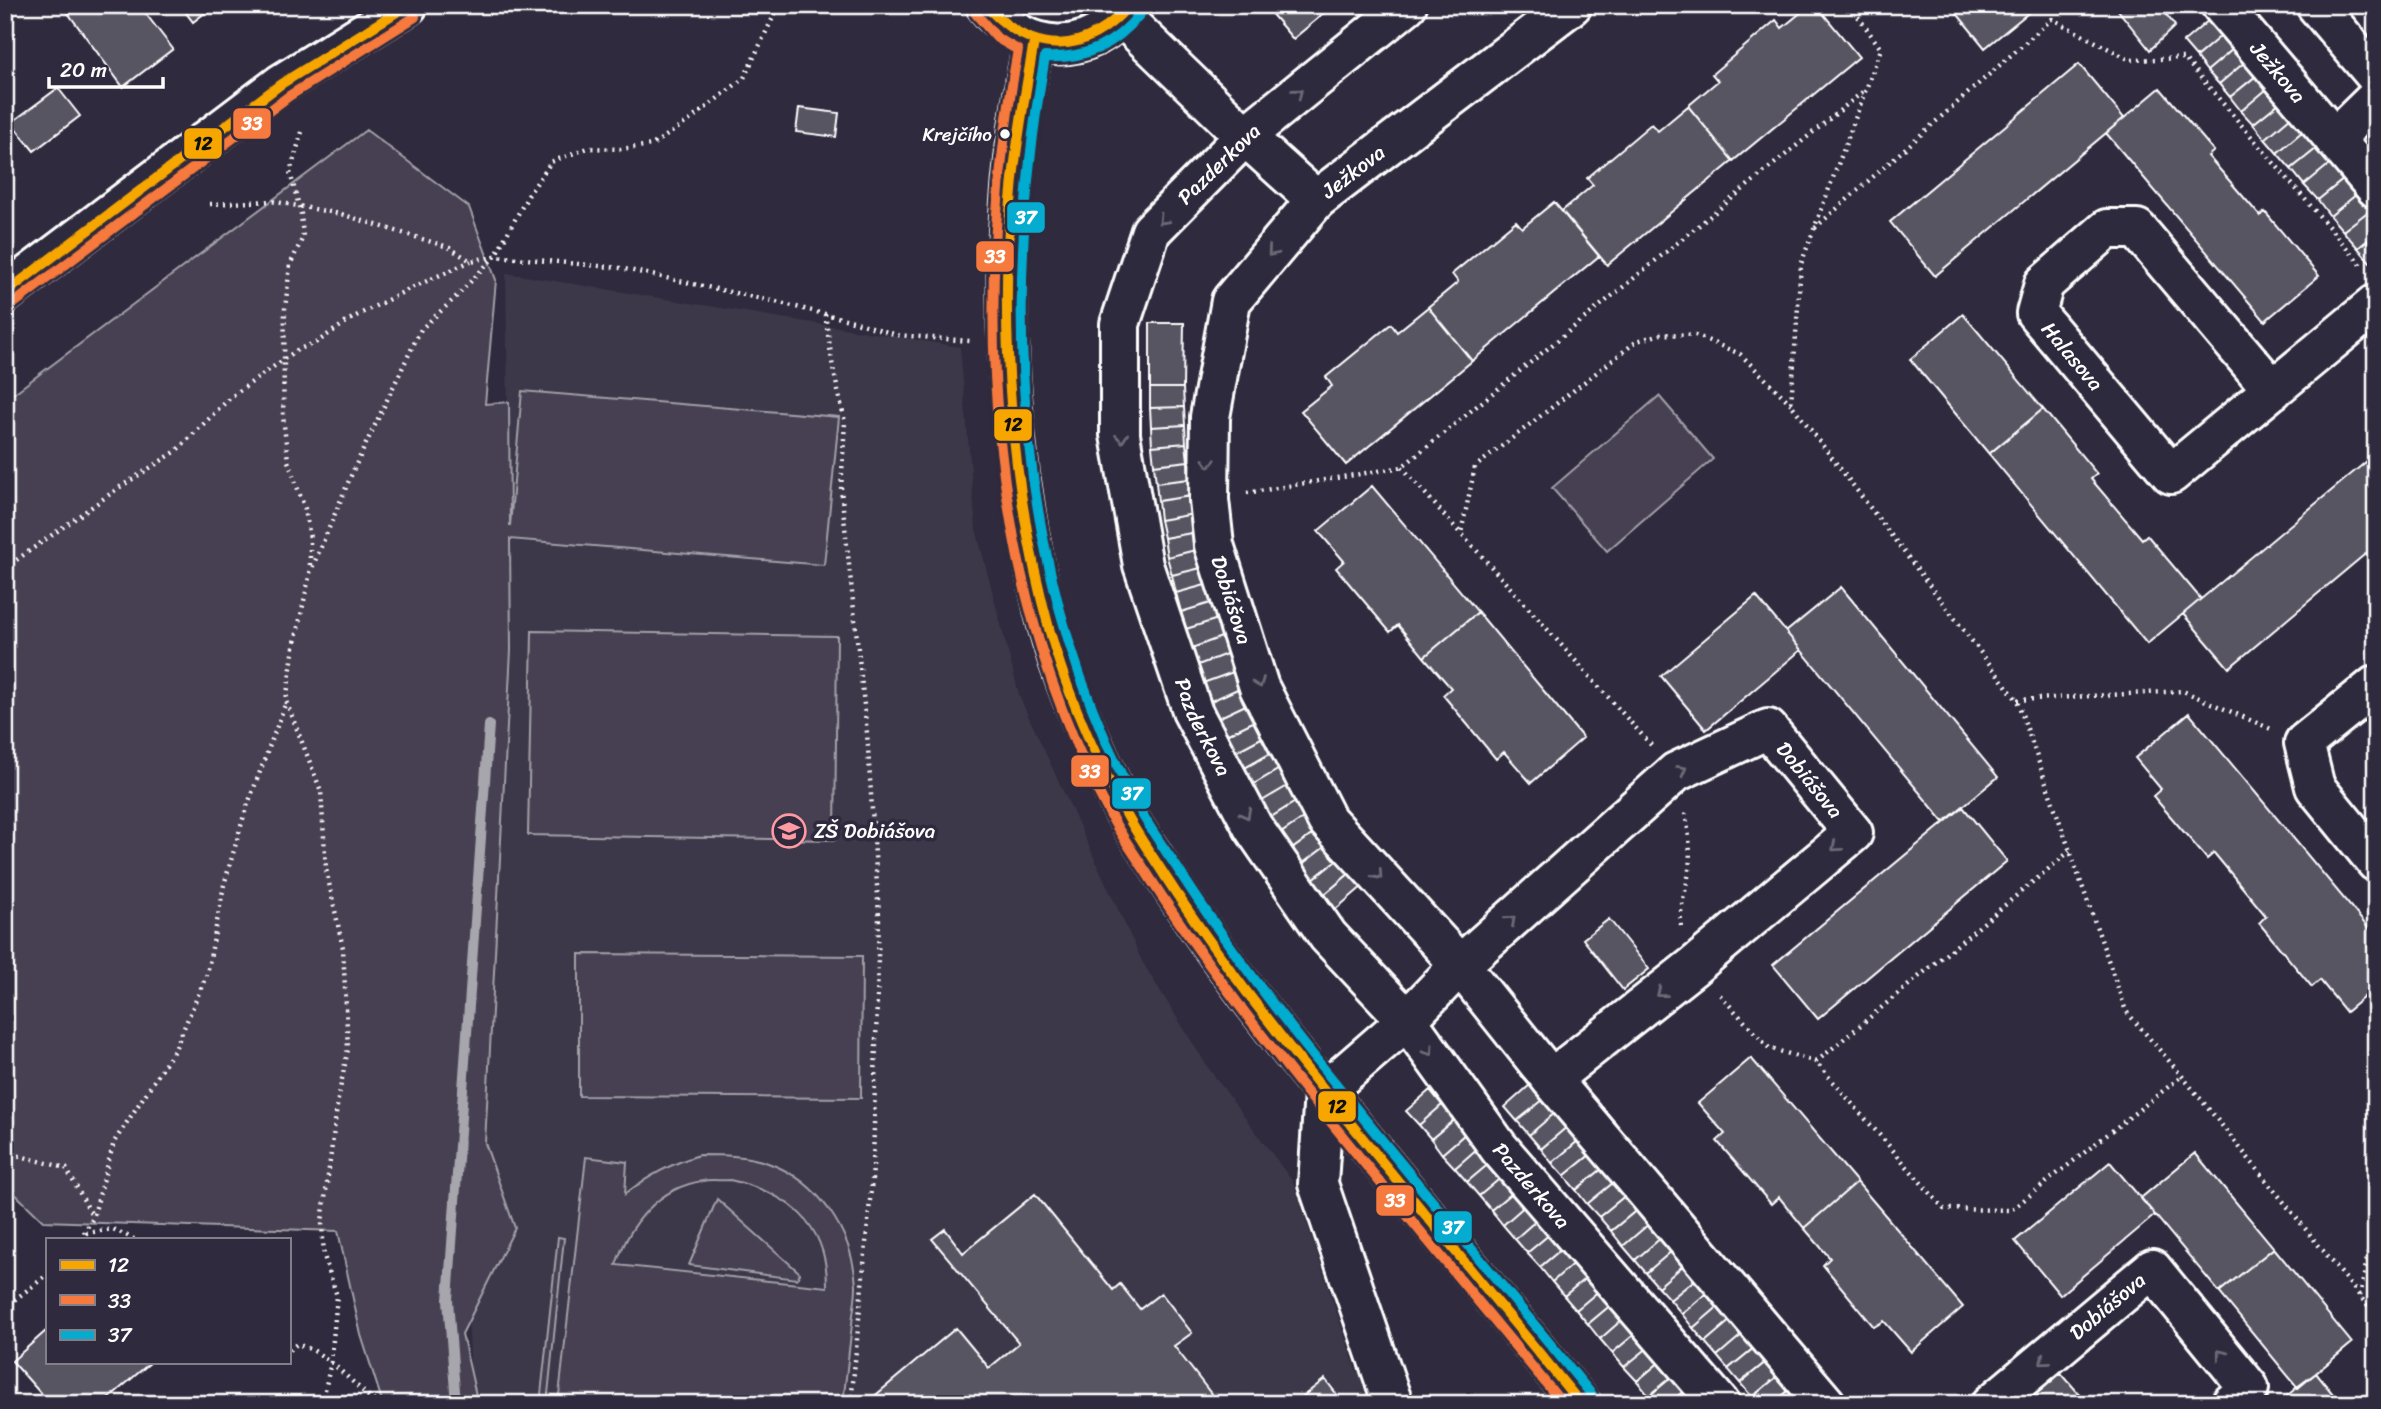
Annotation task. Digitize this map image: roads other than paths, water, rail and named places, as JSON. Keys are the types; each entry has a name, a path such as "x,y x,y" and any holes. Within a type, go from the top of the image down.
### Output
{"street":[{"path":"5,293 281,84 408,5"},
{"path":"986,5 1006,27 1034,42 1058,45 1081,41 1103,32 1125,11"},
{"name":"Pazderkova","path":"1407,5 1245,136 1152,231 1120,324 1120,435 1143,565 1193,713 1253,827 1328,936 1407,1020 1499,1148 1720,1404"},
{"name":"Ježkova","path":"1125,11 1245,136 1316,200 1572,5"},
{"name":"Ježkova","path":"2221,5 2376,188"},
{"path":"2316,5 2376,76"},
{"path":"1034,42 1022,96 1011,181 1007,262 1008,385 1022,497 1044,612 1077,710 1122,807 1182,903 1228,969 1324,1091 1581,1404"},
{"path":"2334,139 2376,98"},
{"name":"Dobiášova","path":"1316,200 1231,301 1210,417 1209,500 1214,545 1259,687 1327,820 1460,965 1551,1079 1826,1404"},
{"name":"Halasova","path":"2273,390 2137,229 2108,229 2044,284 2036,313 2171,474 2273,390 2371,288"},
{"path":"2376,685 2304,743 2315,787 2376,862"},
{"name":"Dobiášova","path":"1324,1091 1407,1020 1460,965 1676,772 1768,729 1853,833 1694,967 1551,1079"},
{"path":"1324,1091 1318,1184 1393,1404"},
{"name":"Dobiášova","path":"1991,1404 2152,1269 2249,1388 2231,1404"}],"waterway":[{"path":"456,1404 448,1300 489,725"}],"place":[{"name":"Krejčího","path":"1005,134"},
{"name":"ZŠ Dobiášova","path":"789,831"}]}
